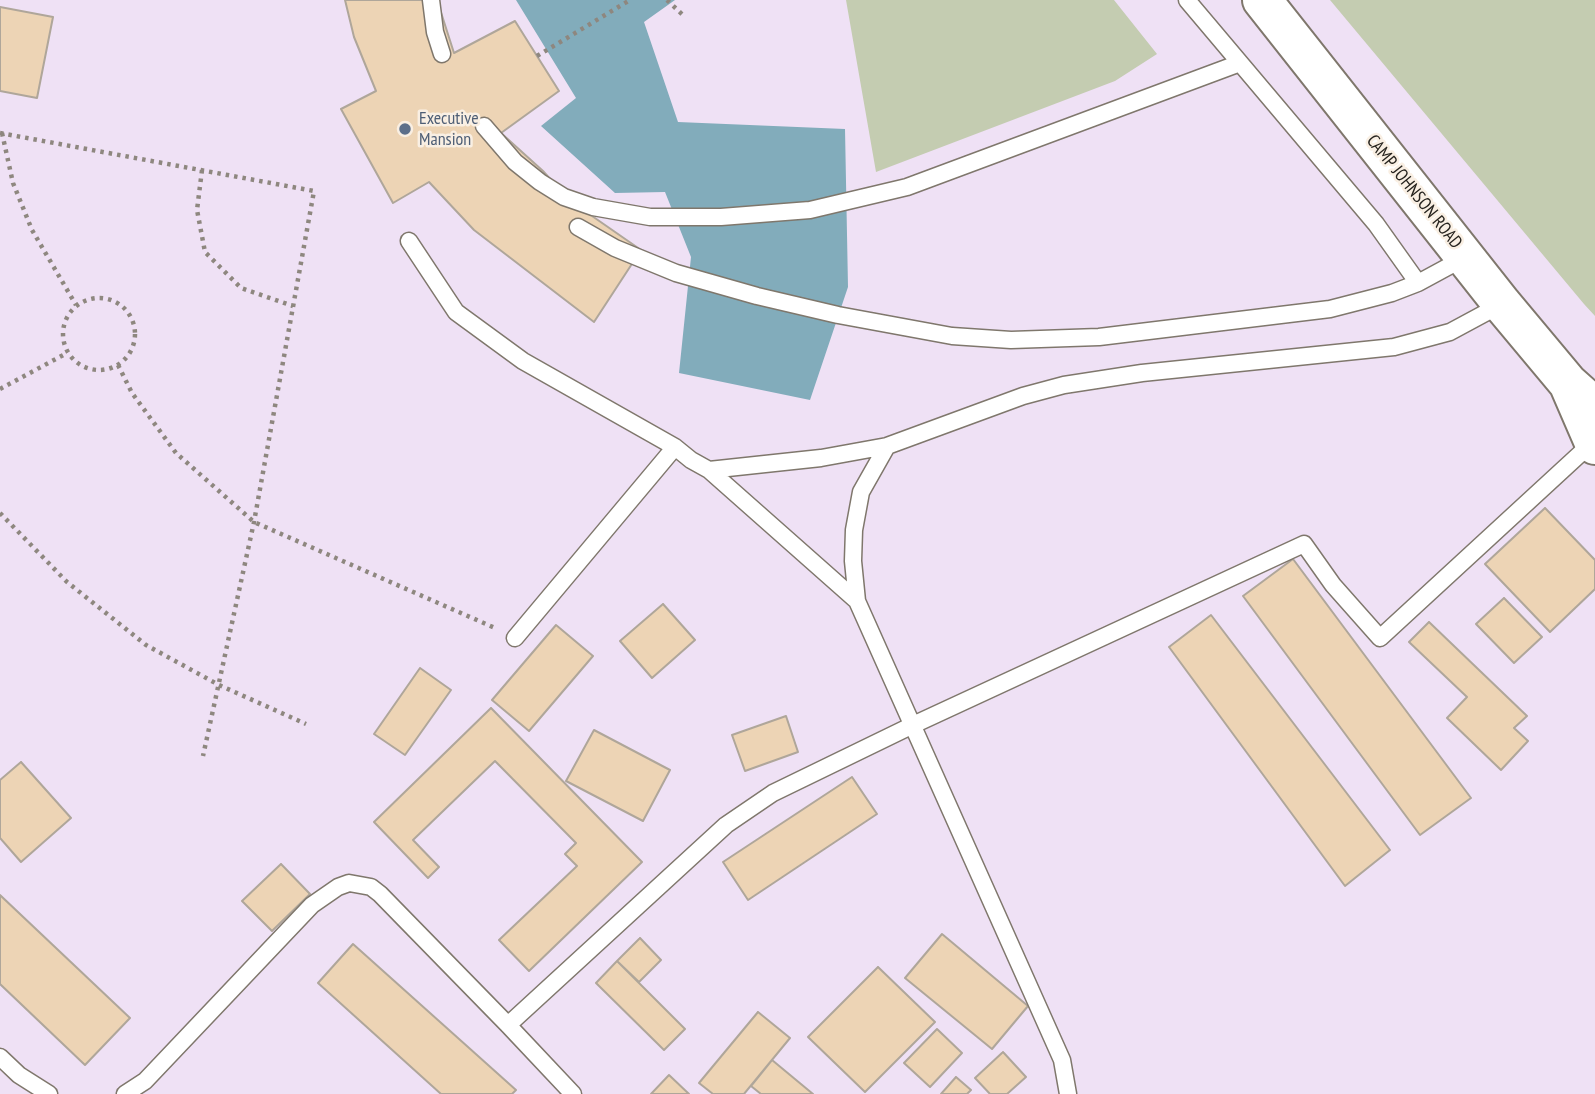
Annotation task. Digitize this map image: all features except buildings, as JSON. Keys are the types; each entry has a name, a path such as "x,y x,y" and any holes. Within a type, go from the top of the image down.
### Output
{"main road":[{"name":"CAMP JOHNSON ROAD","path":"1262,0 1466,256 1588,419"}],"lane":[{"path":"431,0 435,33 442,54"},
{"path":"1187,0 1376,224 1418,283"},
{"path":"484,126 515,162 540,183 564,197 593,207 650,217 797,211 907,187 1240,63"},
{"path":"578,227 615,248 676,274 838,315 952,336 1011,340 1099,337 1330,309 1365,301 1418,283 1466,256"},
{"path":"409,241 456,312 523,361 675,447 709,470 857,601"},
{"path":"709,470 821,458 887,446 1023,396 1064,385 1142,373 1394,346 1450,332 1502,304"},
{"path":"509,1025 733,819 774,793 913,725 1304,544 1333,584 1380,638 1588,419"},
{"path":"887,446 861,492 853,551 857,601 1062,1060 1068,1094"},
{"path":"515,638 675,447"},
{"path":"125,1094 145,1081 312,905 338,887 349,883 360,883 380,894 573,1094"},
{"path":"0,1057 19,1075 49,1094"}],"path":[{"path":"537,56 630,0"},
{"path":"667,0 685,17"},
{"path":"76,305 32,230 13,183 1,133 314,191 254,522 203,756"},
{"path":"202,170 197,210 205,252 241,288 293,306"},
{"path":"100,297 123,306 131,316 135,340 131,352 118,365 100,370 88,369 76,363 67,352 62,340 63,326 76,305 100,297"},
{"path":"0,389 67,352"},
{"path":"118,365 132,393 176,453 254,522 468,614 515,638"},
{"path":"0,513 67,582 146,645 219,685 306,724"}],"shaded area":[{"path":"0,0 1595,0 1595,1094 0,1094"}],"green space":[{"path":"846,0 1114,0 1157,54 1115,81 876,172"},
{"path":"1330,0 1595,0 1595,316 1584,304"}],"water":[{"path":"516,0 675,0 644,22 678,122 845,129 848,287 810,400 679,373 691,257 665,192 615,193 541,126 576,98"}],"place":[{"name":"Executive Mansion","path":"405,129"}]}
